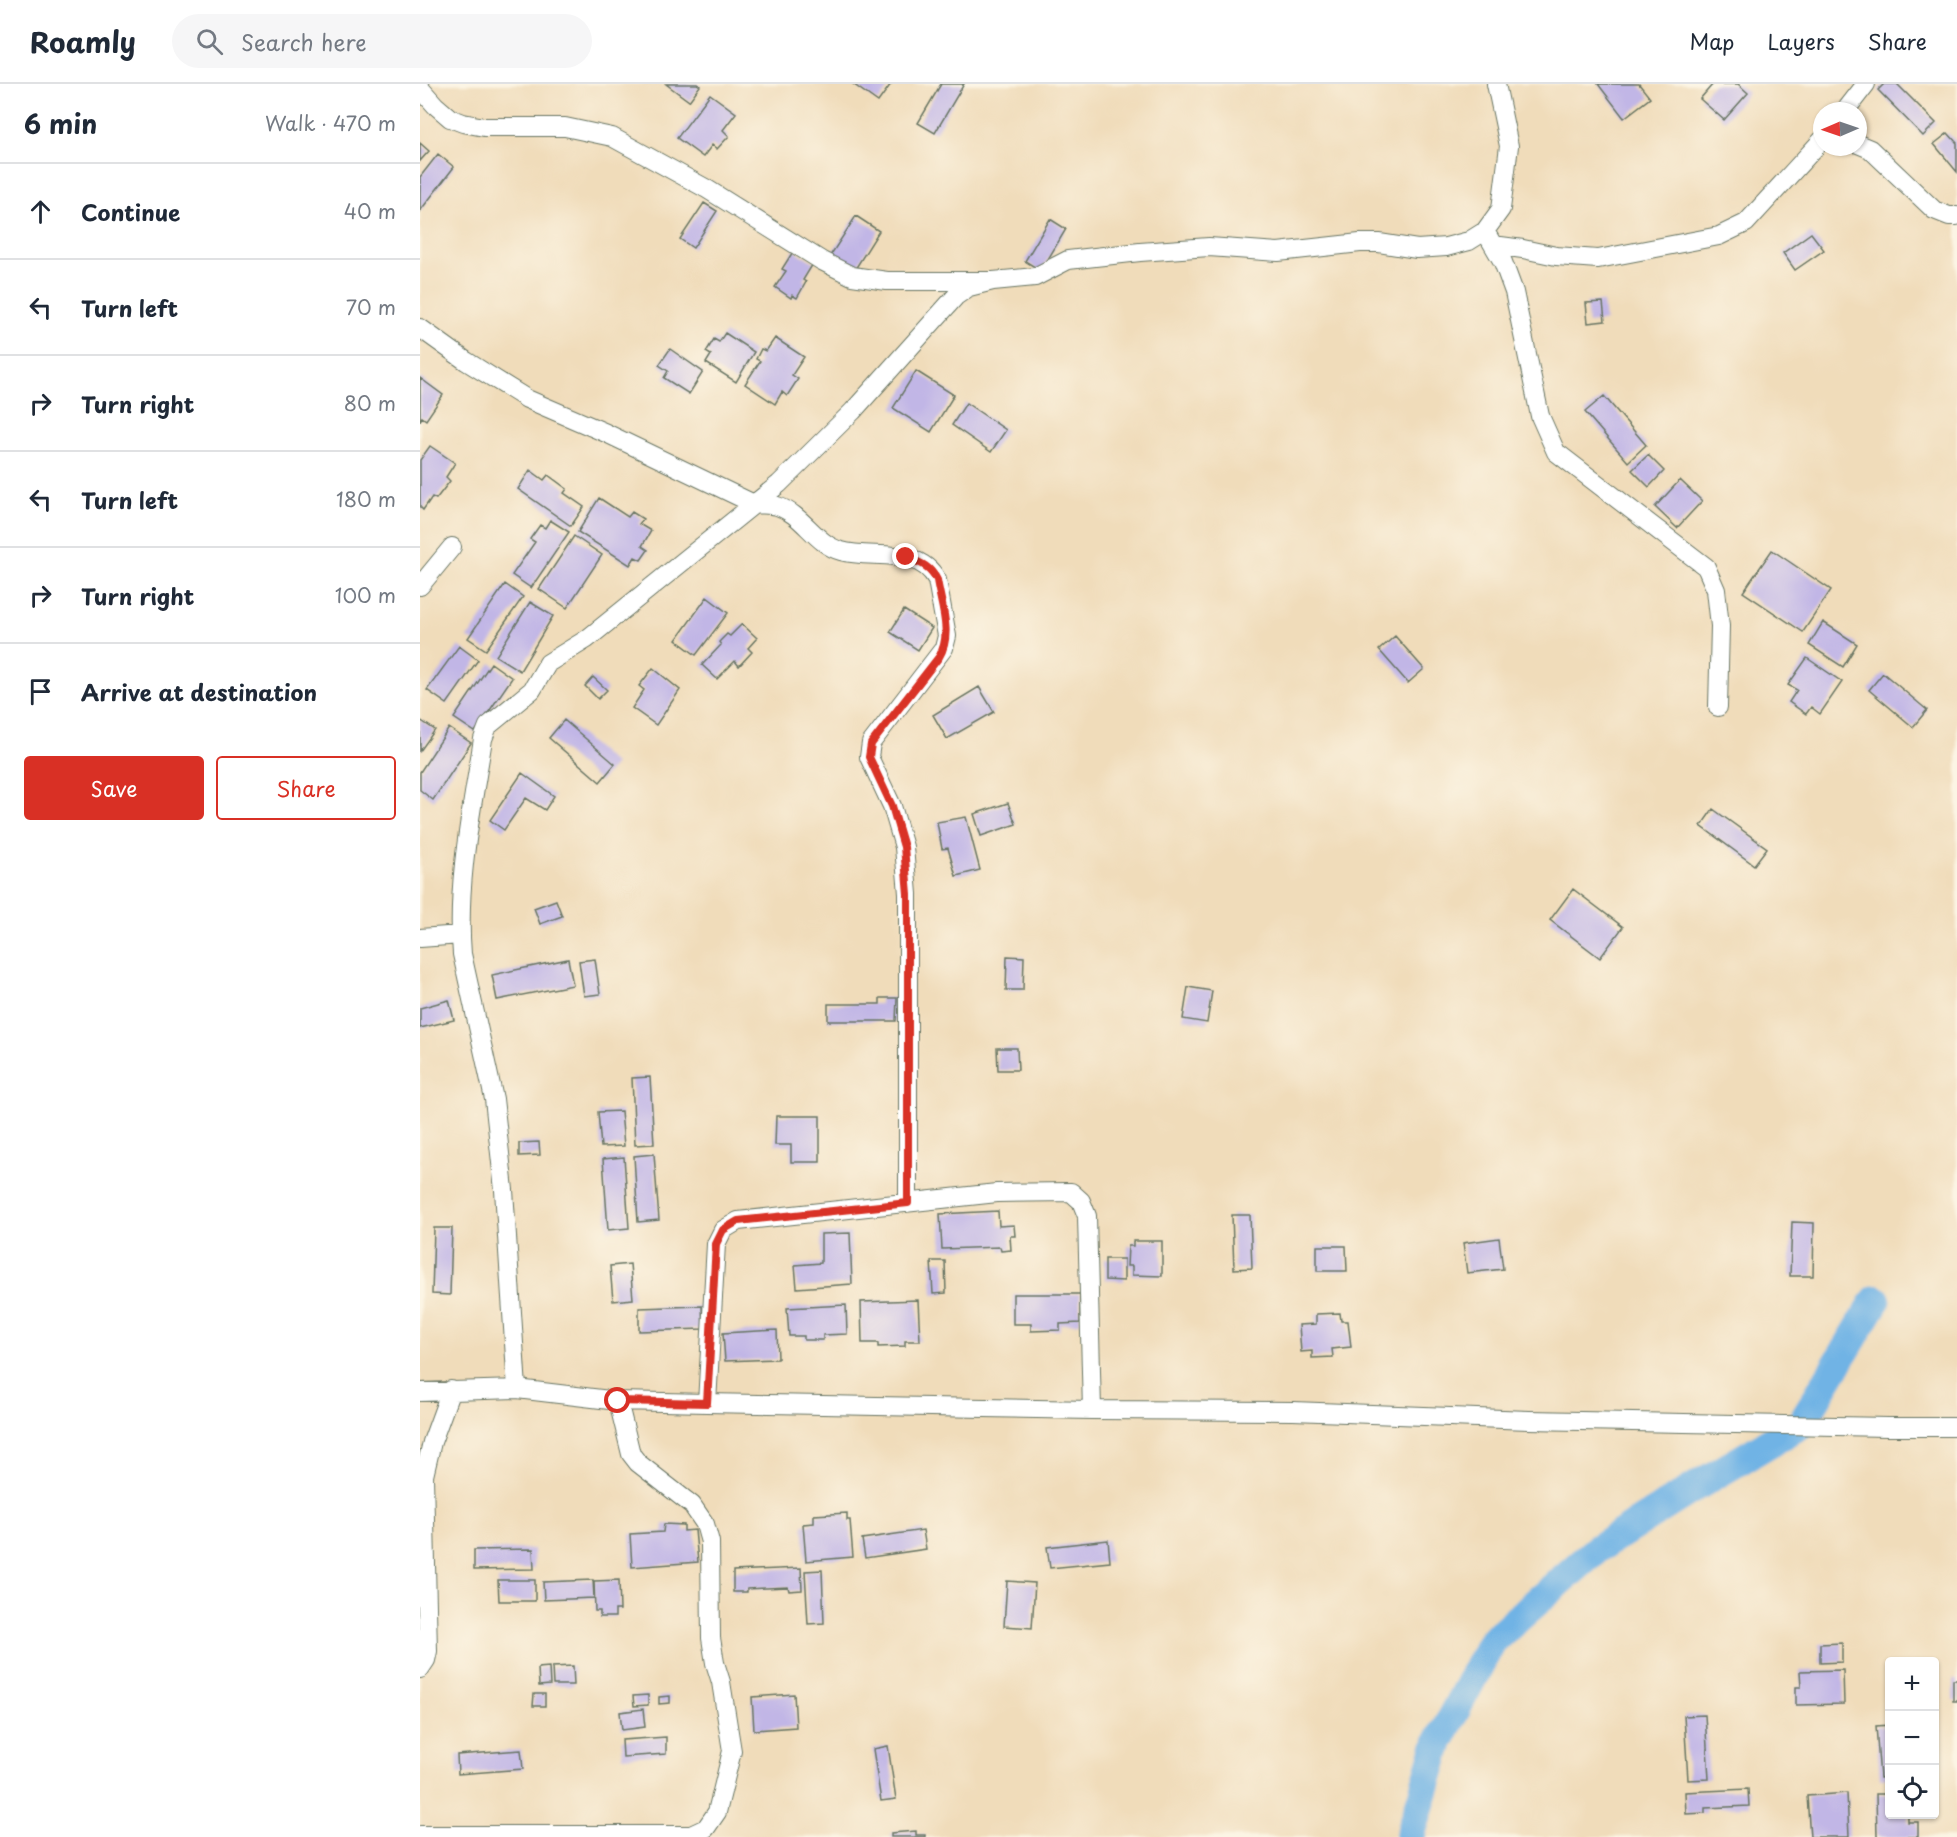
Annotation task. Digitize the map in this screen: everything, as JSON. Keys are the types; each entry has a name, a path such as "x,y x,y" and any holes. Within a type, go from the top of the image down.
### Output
{"street":[{"path":"1852,102 1866,84"},
{"path":"420,88 442,111 463,123 484,127 565,127 612,137 707,189 822,261 852,276 887,281 993,280 1035,277 1068,260 1209,247 1278,252 1379,243 1417,249 1446,247 1489,238 1556,256 1598,259 1719,236 1746,223 1813,150"},
{"path":"1489,238 1501,209 1509,146 1501,89"},
{"path":"1867,148 1934,210 1949,216 1957,216"},
{"path":"1489,238 1503,262 1514,292 1540,416 1556,452 1706,567 1716,590 1720,626 1718,707"},
{"path":"517,1389 504,1190 494,1099 462,954 461,935 460,910 466,853 483,739 488,726 532,690 548,663 587,639 779,484 853,411 956,296 969,287 993,280"},
{"path":"420,328 466,361 527,399 606,433 754,504 776,506 786,510 801,520 819,539 839,551 860,555 906,557 925,564 933,572 937,580 947,636 944,648 871,744 869,757 892,806 904,847 908,894 908,1203"},
{"path":"420,586 452,547"},
{"path":"420,938 461,935"},
{"path":"707,1403 716,1244 723,1230 738,1221 997,1193 1071,1192 1081,1201 1087,1216 1092,1410"},
{"path":"420,1392 517,1389 618,1401 1092,1410 1293,1411 1553,1421 1957,1427"},
{"path":"420,1669 426,1660 428,1651 424,1476 432,1442 451,1390"},
{"path":"420,1834 691,1834 706,1828 717,1812 732,1751 711,1638 710,1542 705,1524 692,1505 631,1455 618,1401"}],"building":[{"path":"666,84 697,84 700,86 689,101"},
{"path":"853,84 891,84 878,102"},
{"path":"941,84 964,84 935,133 918,123"},
{"path":"1598,84 1639,84 1650,98 1624,118"},
{"path":"1713,84 1738,84 1748,93 1724,120 1700,99"},
{"path":"1884,84 1897,84 1936,123 1923,136 1878,90"},
{"path":"710,94 736,113 723,130 729,136 717,149 712,145 703,157 677,138"},
{"path":"1948,133 1957,143 1957,172 1934,144"},
{"path":"420,143 429,151 420,161"},
{"path":"438,154 454,167 420,211 420,177"},
{"path":"704,203 717,211 693,248 680,239"},
{"path":"856,216 879,231 852,274 828,259"},
{"path":"1050,219 1066,229 1041,271 1025,261"},
{"path":"1811,233 1824,250 1795,270 1783,253"},
{"path":"794,250 814,262 803,280 806,282 797,298 792,295 791,298 775,287 786,271 782,269"},
{"path":"1603,302 1605,321 1588,323 1586,303"},
{"path":"725,333 754,352 736,382 706,363 711,355 706,352 714,339 719,342"},
{"path":"775,338 804,357 792,375 798,379 787,396 782,392 775,404 745,384 760,361 756,359 761,349 766,351"},
{"path":"670,349 703,372 689,394 664,378 668,371 659,365"},
{"path":"916,371 954,395 931,432 893,408"},
{"path":"420,378 443,395 426,420 422,417 420,421"},
{"path":"1604,396 1646,445 1628,462 1585,412"},
{"path":"966,403 1006,430 991,452 952,425"},
{"path":"430,446 455,463 446,477 450,481 436,499 432,497 423,510 420,507 420,460"},
{"path":"1648,455 1664,471 1649,487 1632,470"},
{"path":"530,470 544,480 548,475 567,489 564,493 584,507 571,526 518,489"},
{"path":"1680,480 1702,501 1677,528 1655,507"},
{"path":"599,498 628,517 632,512 643,519 639,524 651,531 642,546 648,550 641,560 635,557 630,565 578,532"},
{"path":"550,520 569,532 531,588 512,575 535,542 530,539 540,525 545,528"},
{"path":"574,536 602,555 567,608 539,589"},
{"path":"1772,550 1831,590 1803,632 1743,592"},
{"path":"505,584 523,597 486,650 468,638"},
{"path":"707,597 728,613 696,655 676,640"},
{"path":"530,602 553,616 520,671 496,656"},
{"path":"904,610 932,628 918,650 890,632"},
{"path":"1823,622 1857,644 1843,667 1809,645"},
{"path":"742,624 757,638 748,648 752,652 739,666 735,661 717,679 702,665 721,645 719,642 727,634 730,636"},
{"path":"1395,636 1424,669 1408,683 1379,650"},
{"path":"459,646 478,660 447,704 427,690"},
{"path":"1807,658 1842,682 1820,714 1811,707 1806,714 1789,702 1797,690 1788,685"},
{"path":"491,663 512,678 475,732 454,718"},
{"path":"653,668 680,690 656,725 632,708 644,690 639,686"},
{"path":"1883,673 1927,710 1913,727 1869,690"},
{"path":"593,677 607,690 598,699 585,686"},
{"path":"979,687 994,712 947,739 933,715"},
{"path":"420,720 435,730 420,751"},
{"path":"564,720 615,764 600,782 549,738"},
{"path":"449,728 471,743 433,800 420,790 420,772"},
{"path":"522,773 554,796 545,810 526,798 504,830 490,820"},
{"path":"1008,803 1016,824 981,836 974,814"},
{"path":"1713,809 1767,848 1754,865 1701,826"},
{"path":"966,817 980,870 956,876 948,848 942,849 937,822"},
{"path":"1573,889 1623,927 1600,958 1550,920"},
{"path":"556,900 562,916 540,924 534,908"},
{"path":"1007,956 1024,957 1023,990 1006,990"},
{"path":"568,959 573,985 497,1000 492,975"},
{"path":"595,959 600,994 584,996 579,961"},
{"path":"1188,987 1212,991 1207,1023 1183,1019"},
{"path":"880,998 897,998 896,1021 828,1021 828,1004 880,1004"},
{"path":"449,1000 454,1020 420,1028 420,1008"},
{"path":"997,1048 1017,1048 1018,1070 998,1070"},
{"path":"650,1077 654,1144 635,1145 632,1078"},
{"path":"621,1111 624,1146 601,1147 598,1112"},
{"path":"776,1116 820,1116 820,1162 791,1162 791,1145 775,1145"},
{"path":"539,1142 540,1155 519,1156 519,1143"},
{"path":"654,1154 659,1220 638,1222 634,1156"},
{"path":"624,1157 629,1228 608,1230 603,1159"},
{"path":"998,1211 999,1226 1014,1225 1015,1236 1010,1236 1011,1250 1001,1251 1000,1247 942,1249 940,1214"},
{"path":"1232,1215 1250,1215 1252,1268 1234,1269"},
{"path":"1792,1222 1814,1223 1813,1276 1790,1276"},
{"path":"434,1228 452,1228 450,1295 432,1294"},
{"path":"850,1233 852,1284 797,1288 795,1265 821,1263 821,1234"},
{"path":"1499,1238 1503,1269 1467,1273 1463,1243"},
{"path":"1133,1241 1162,1241 1162,1276 1132,1275 1132,1266 1127,1266 1128,1246 1133,1246"},
{"path":"1317,1246 1346,1246 1347,1271 1317,1271"},
{"path":"1105,1259 1124,1259 1124,1281 1105,1280"},
{"path":"931,1261 945,1261 946,1293 933,1294"},
{"path":"630,1264 633,1299 613,1301 610,1266"},
{"path":"1013,1294 1080,1294 1080,1323 1060,1324 1060,1330 1031,1331 1031,1324 1013,1324"},
{"path":"918,1300 920,1341 905,1341 905,1346 878,1347 878,1343 862,1343 861,1302"},
{"path":"846,1305 847,1334 823,1335 823,1340 804,1340 804,1336 789,1336 787,1308"},
{"path":"702,1306 703,1329 639,1331 639,1308"},
{"path":"1340,1313 1341,1321 1348,1321 1351,1347 1332,1349 1333,1357 1312,1358 1312,1351 1301,1352 1299,1325 1316,1324 1316,1314"},
{"path":"777,1330 778,1359 725,1361 723,1333"},
{"path":"847,1513 847,1520 850,1520 853,1557 806,1561 803,1524 814,1523 814,1515"},
{"path":"664,1524 684,1525 684,1531 695,1530 698,1562 632,1567 630,1534 663,1532"},
{"path":"923,1530 926,1549 865,1558 862,1539"},
{"path":"1108,1540 1110,1562 1050,1568 1047,1547"},
{"path":"533,1549 534,1569 474,1570 474,1550"},
{"path":"801,1568 802,1590 789,1591 788,1587 733,1592 733,1571"},
{"path":"822,1570 824,1623 808,1624 805,1571"},
{"path":"498,1580 535,1580 535,1601 499,1601"},
{"path":"593,1580 594,1598 544,1600 543,1582"},
{"path":"619,1580 620,1610 615,1610 615,1617 600,1617 600,1611 595,1611 594,1581"},
{"path":"1007,1581 1035,1583 1032,1628 1004,1626"},
{"path":"1842,1643 1842,1662 1820,1663 1820,1644"},
{"path":"573,1666 574,1685 553,1685 552,1667"},
{"path":"549,1667 550,1685 539,1686 538,1668"},
{"path":"1843,1670 1844,1704 1796,1705 1796,1687 1801,1687 1800,1671"},
{"path":"1953,1680 1957,1680 1957,1701 1953,1701"},
{"path":"534,1694 545,1694 545,1706 533,1706"},
{"path":"794,1694 796,1727 754,1730 752,1697"},
{"path":"648,1695 648,1705 634,1706 633,1696"},
{"path":"670,1696 670,1703 659,1704 659,1697"},
{"path":"643,1709 645,1727 622,1730 620,1712"},
{"path":"1705,1715 1709,1779 1688,1780 1684,1716"},
{"path":"1885,1725 1885,1778 1880,1778 1876,1726"},
{"path":"666,1737 666,1754 623,1757 622,1740"},
{"path":"888,1746 896,1799 881,1801 873,1749"},
{"path":"521,1750 523,1769 458,1774 457,1755"},
{"path":"1748,1789 1749,1806 1705,1808 1705,1813 1686,1814 1685,1792"},
{"path":"1847,1793 1849,1837 1810,1837 1807,1796"},
{"path":"1876,1794 1885,1794 1885,1819 1908,1819 1908,1822 1918,1822 1918,1837 1877,1837"},
{"path":"916,1831 916,1835 925,1835 925,1837 891,1837 891,1833"}],"waterway":[{"path":"1410,1837 1439,1741 1492,1641 1597,1549 1801,1424 1876,1300"}],"route":[{"path":"618,1401 707,1403 716,1244 723,1230 738,1221 908,1203 908,894 904,847 892,806 869,757 871,744 939,657 947,636 937,580 933,572 925,564 906,557"}]}
